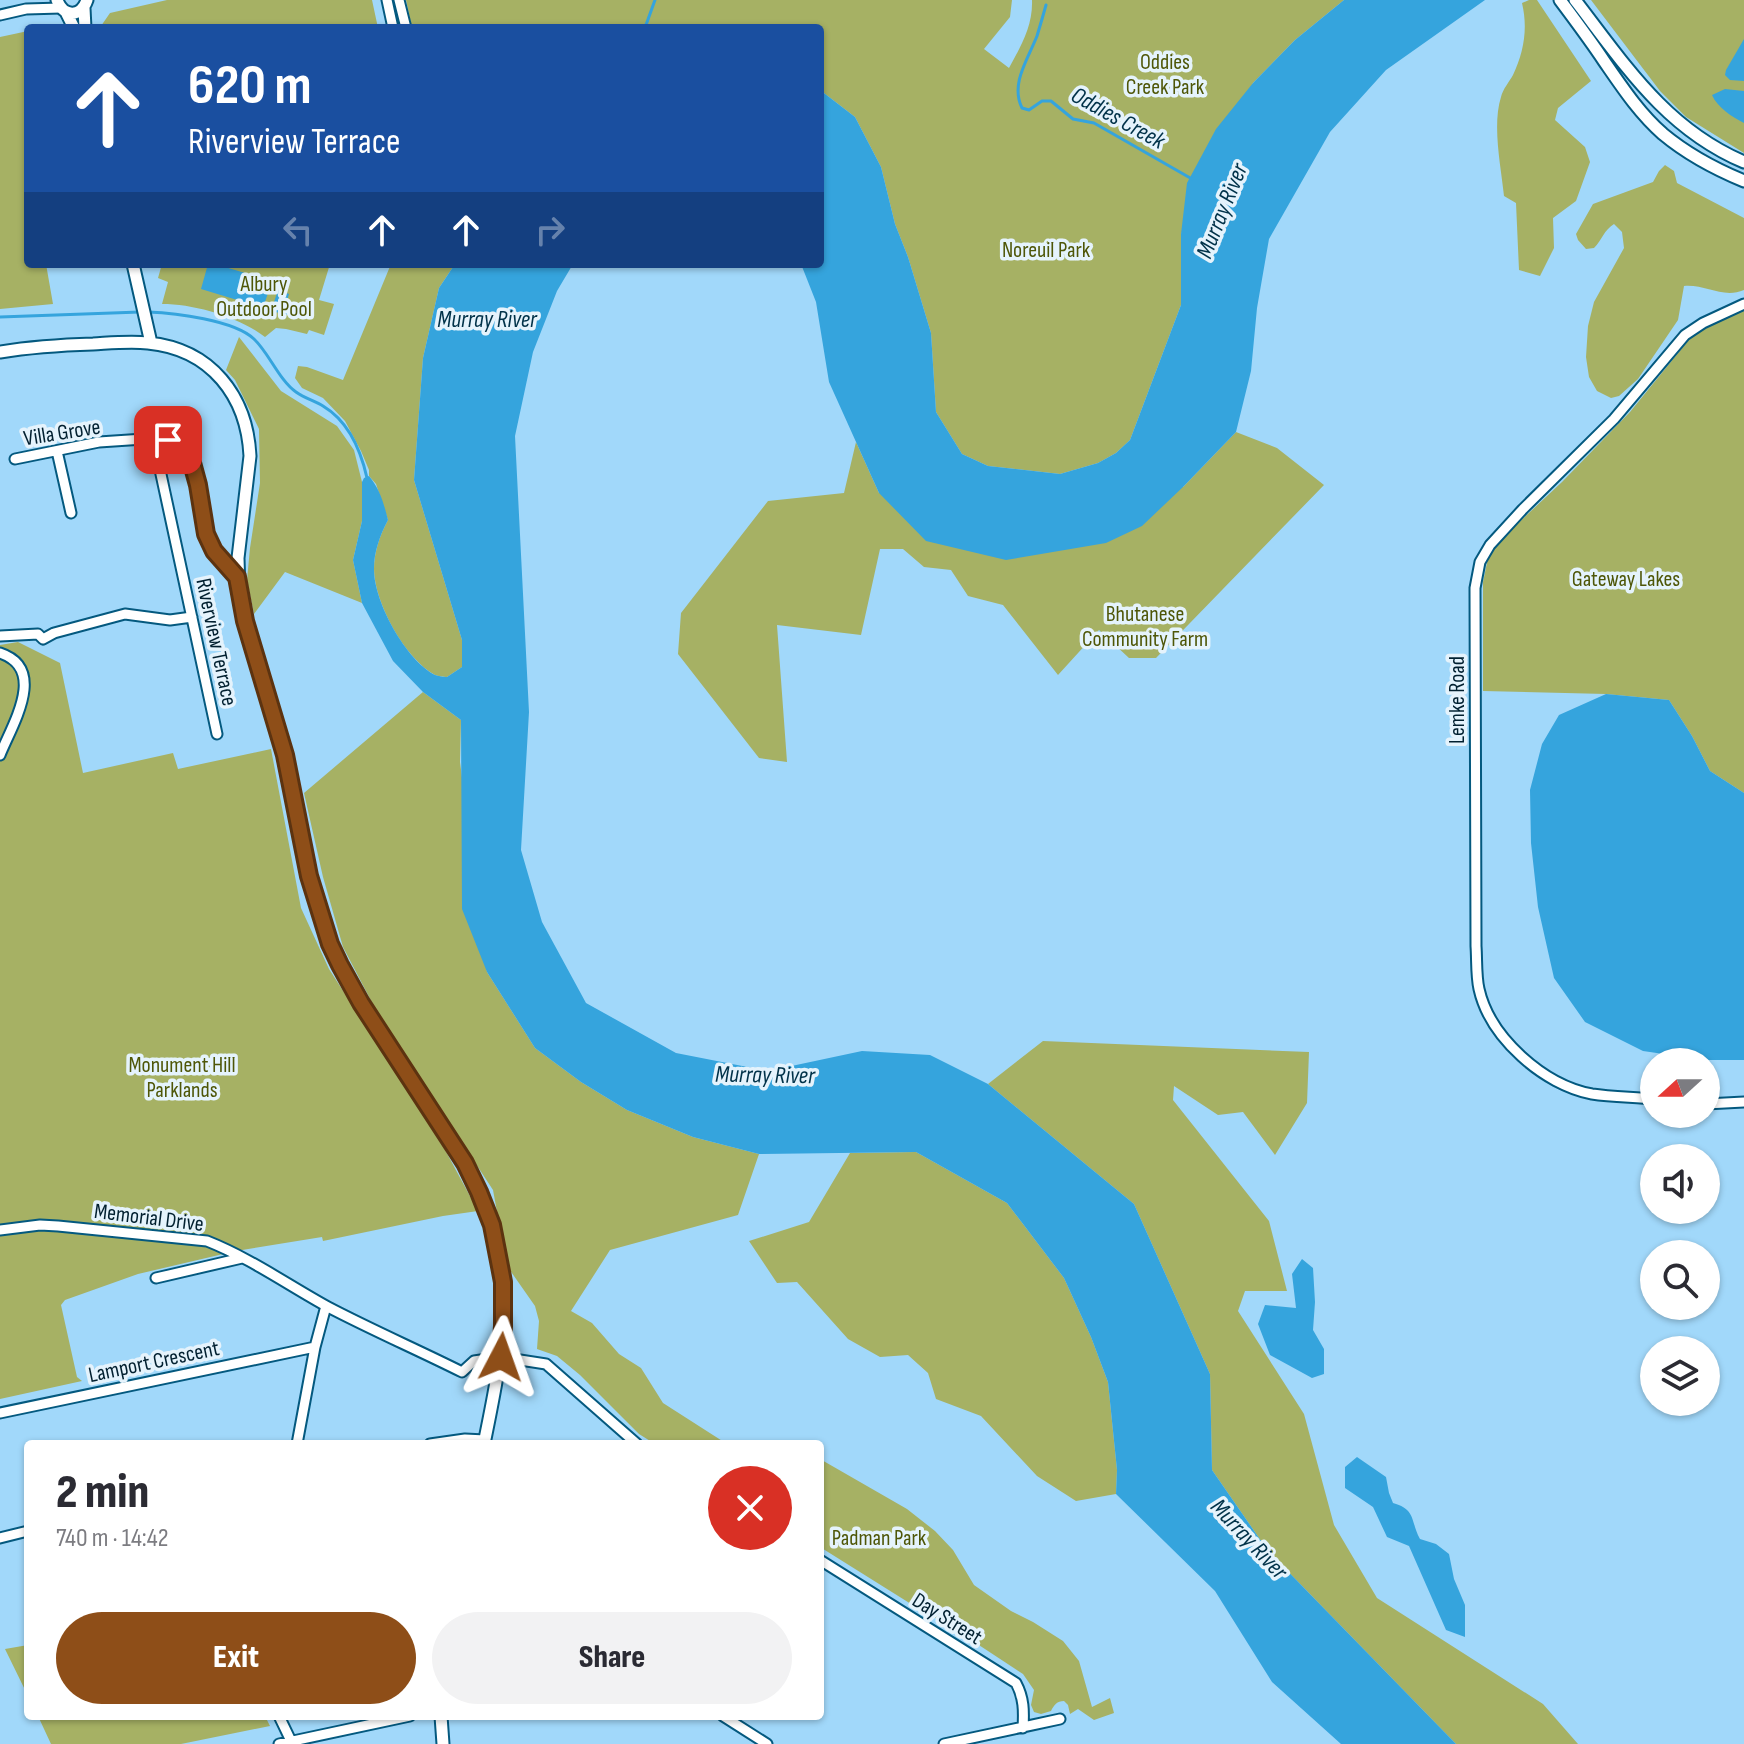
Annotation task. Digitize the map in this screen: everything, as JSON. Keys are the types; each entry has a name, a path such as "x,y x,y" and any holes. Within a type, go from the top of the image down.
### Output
{"main road":[{"path":"1560,0 1646,118 1691,154 1743,181"},
{"path":"1575,0 1672,117 1700,139 1744,162"},
{"path":"61,7 75,13 86,4 99,1"},
{"path":"85,24 86,4"},
{"path":"134,268 151,343"},
{"path":"0,352 35,346 151,343 182,351 209,367 232,391 245,420 250,456 237,577 245,621 285,755 309,876 330,944 340,965 361,1003 465,1163 492,1225 503,1282 503,1326 501,1357 484,1440"},
{"path":"441,1720 443,1744"}],"street":[{"path":"26,9 43,0"},
{"path":"392,24 387,2 400,1 405,24"},
{"path":"0,15 26,9 61,7"},
{"name":"Lemke Road","path":"1640,1098 1590,1094 1552,1079 1514,1050 1492,1019 1480,991 1476,930 1475,588 1480,562 1490,545 1614,419 1685,335 1714,317 1744,304"},
{"name":"Villa Grove","path":"15,459 99,442 144,439 161,445"},
{"name":"Riverview Terrace","path":"217,734 159,465 161,445 168,440 182,441 186,447 198,485 206,534 214,551 237,577"},
{"path":"57,451 71,513"},
{"path":"0,636 38,634 43,639 54,633 125,614 170,620 192,617"},
{"path":"0,653 12,658 25,681 20,708 0,755"},
{"path":"1720,1103 1744,1102"},
{"name":"Memorial Drive","path":"0,1230 40,1225 207,1241 326,1306 462,1372 474,1361 501,1357"},
{"path":"156,1278 243,1258"},
{"path":"298,1440 326,1306"},
{"name":"Lamport Crescent","path":"0,1413 315,1347"},
{"path":"501,1357 546,1364 632,1440"},
{"path":"0,1538 24,1532"},
{"name":"Day Street","path":"824,1563 1016,1683 1024,1706 1023,1728"},
{"path":"944,1744 1060,1719"},
{"path":"281,1720 291,1741"},
{"path":"279,1744 391,1720"},
{"path":"729,1720 767,1744"}],"green space":[{"path":"167,0 372,0 377,24 102,24 110,13"},
{"name":"Noreuil Park","path":"406,0 1012,0 1010,17 984,49 1009,68 1028,27 1032,0 1344,0 1295,40 1253,83 1181,234 1181,305 1130,440 1098,463 1060,474 988,466 962,454 936,412 931,333 895,224 881,167 855,117 824,93 824,24 411,24"},
{"path":"1537,0 1591,81 1558,108 1555,120 1585,147 1590,162 1576,201 1553,218 1554,248 1540,276 1519,270 1516,203 1504,196 1497,133 1501,97 1522,49 1525,22 1522,3"},
{"path":"1591,0 1744,0 1744,153 1686,117 1660,91"},
{"path":"24,32 24,268 47,268 53,304 0,309 0,37"},
{"path":"1665,165 1674,171 1677,183 1744,218 1744,290 1729,293 1684,286 1678,320 1638,379 1619,396 1611,398 1597,391 1589,377 1586,357 1588,326 1594,302 1624,248 1622,232 1614,224 1594,248 1586,249 1576,234 1593,204 1653,182"},
{"name":"Albury Outdoor Pool","path":"161,268 329,268 319,300 334,304 324,335 309,330 307,334 276,328 265,337 243,323 216,313 162,304 168,282 158,278"},
{"path":"389,268 452,268 439,288 423,358 414,480 462,640 462,667 447,677 435,675 413,656 385,613 374,569 376,550 388,520 376,484 369,476 361,451 345,421 323,398 302,388 295,378 298,366 343,380"},
{"name":"Gateway Lakes","path":"1744,309 1744,793 1710,771 1669,700 1606,694 1483,691 1483,582 1488,558 1500,540 1630,412 1696,331 1711,321"},
{"path":"239,337 281,391 337,426 354,450 362,482 362,521 353,560 362,603 285,572 254,614 247,580 260,483 259,429 235,380 226,370"},
{"name":"Bhutanese Community Farm","path":"1236,432 1277,448 1324,485 1156,658 1129,658 1099,630 1058,675 1003,605 968,596 951,570 924,567 903,549 880,549 861,635 777,625 787,762 759,758 678,654 681,613 768,501 844,493 856,442 879,493 1183,487"},
{"name":"Monument Hill Parklands","path":"18,642 60,663 83,773 173,753 178,769 271,749 301,908 329,969 444,1148 478,1211 323,1241 322,1237 236,1251 138,1274 65,1300 61,1305 77,1377 82,1381 0,1399 0,645"},
{"path":"423,692 461,720 460,762 487,972 535,1048 581,1082 627,1110 693,1137 759,1154 738,1215 610,1250 571,1311 592,1323 619,1354 641,1368 663,1403 721,1440 649,1440 557,1356 537,1349 539,1321 535,1306 507,1266 493,1190 378,1014 343,947 304,793"},
{"path":"1043,1041 1309,1052 1307,1103 1275,1155 1243,1112 1218,1115 1174,1086 1173,1100 1269,1221 1287,1291 1245,1291 1238,1311 1304,1414 1334,1525 1377,1598 1543,1704 1578,1744 1456,1744 1268,1551 1212,1470 1210,1374 1134,1204 988,1084"},
{"path":"916,1152 1007,1203 1064,1278 1108,1382 1117,1470 1116,1494 1076,1501 1037,1476 981,1416 936,1399 928,1373 908,1355 880,1357 848,1339 797,1282 777,1283 749,1241 809,1222 850,1153"},
{"name":"Padman Park","path":"824,1461 907,1509 953,1550 974,1585 1063,1641 1079,1661 1092,1707 1110,1698 1114,1713 1094,1720 1078,1709 1070,1714 1064,1701 1056,1704 1051,1711 1041,1714 1034,1712 1031,1705 1034,1690 1023,1674 824,1550"},
{"path":"24,1646 24,1688 5,1649"},
{"path":"40,1720 267,1720 270,1726 181,1744 51,1744"}],"water":[{"name":"Murray River","path":"1344,0 1485,0 1386,70 1330,132 1269,239 1257,308 1251,371 1236,432 1183,487 1142,526 1106,543 1006,560 926,541 879,493 829,382 816,302 803,268 824,268 824,93 855,117 881,167 895,224 931,333 936,412 962,454 988,466 1060,474 1098,463 1130,440 1181,305 1181,234 1187,183 1216,129 1253,83 1295,40"},
{"path":"1744,39 1744,81 1730,80 1725,75 1726,70"},
{"path":"1725,89 1744,91 1744,123 1725,111 1714,99 1712,95"},
{"path":"207,268 228,268 272,281 263,308 201,289"},
{"name":"Murray River","path":"452,268 571,268 557,291 533,352 515,436 529,712 521,850 542,922 586,1003 676,1053 768,1071 862,1051 930,1055 988,1084 1134,1204 1210,1374 1212,1470 1268,1551 1456,1744 1341,1744 1272,1682 1215,1591 1116,1494 1117,1470 1108,1382 1064,1278 1007,1203 916,1152 759,1154 693,1137 627,1110 581,1082 535,1048 487,972 462,909 461,720 423,692 393,661 362,603 353,560 362,521 362,482 369,476 379,491 388,520 378,544 374,568 385,612 413,657 435,675 447,677 462,667 462,640 414,480 423,358 439,288"},
{"path":"278,290 289,294 286,304 295,309 292,316 271,311"},
{"path":"1606,694 1669,700 1710,771 1744,793 1744,1060 1720,1060 1720,1048 1640,1050 1585,1022 1554,978 1538,907 1531,843 1530,790 1542,744 1559,715"},
{"path":"1302,1259 1313,1268 1313,1330 1324,1349 1324,1374 1312,1378 1270,1355 1258,1324 1265,1305 1296,1308 1292,1274"},
{"path":"1357,1457 1386,1477 1393,1503 1409,1513 1420,1539 1436,1544 1449,1554 1454,1579 1465,1605 1465,1637 1446,1630 1409,1546 1387,1537 1373,1507 1345,1488 1345,1467"}],"waterway":[{"path":"646,24 655,0"},
{"name":"Oddies Creek","path":"1046,5 1019,81 1022,108 1029,110 1042,101 1051,101 1073,119 1094,123 1192,179"},
{"path":"0,317 140,312"},
{"path":"148,312 219,322 245,332 254,339 290,387 340,420 357,447 367,478"}],"route":[{"path":"168,440 182,441 186,447 198,485 206,534 214,551 237,577 245,621 285,755 309,876 330,944 361,1003 465,1163 486,1208 497,1244 503,1282 501,1357"}],"park label":[{"name":"Oddies Creek Park","path":"1165,74"}]}
